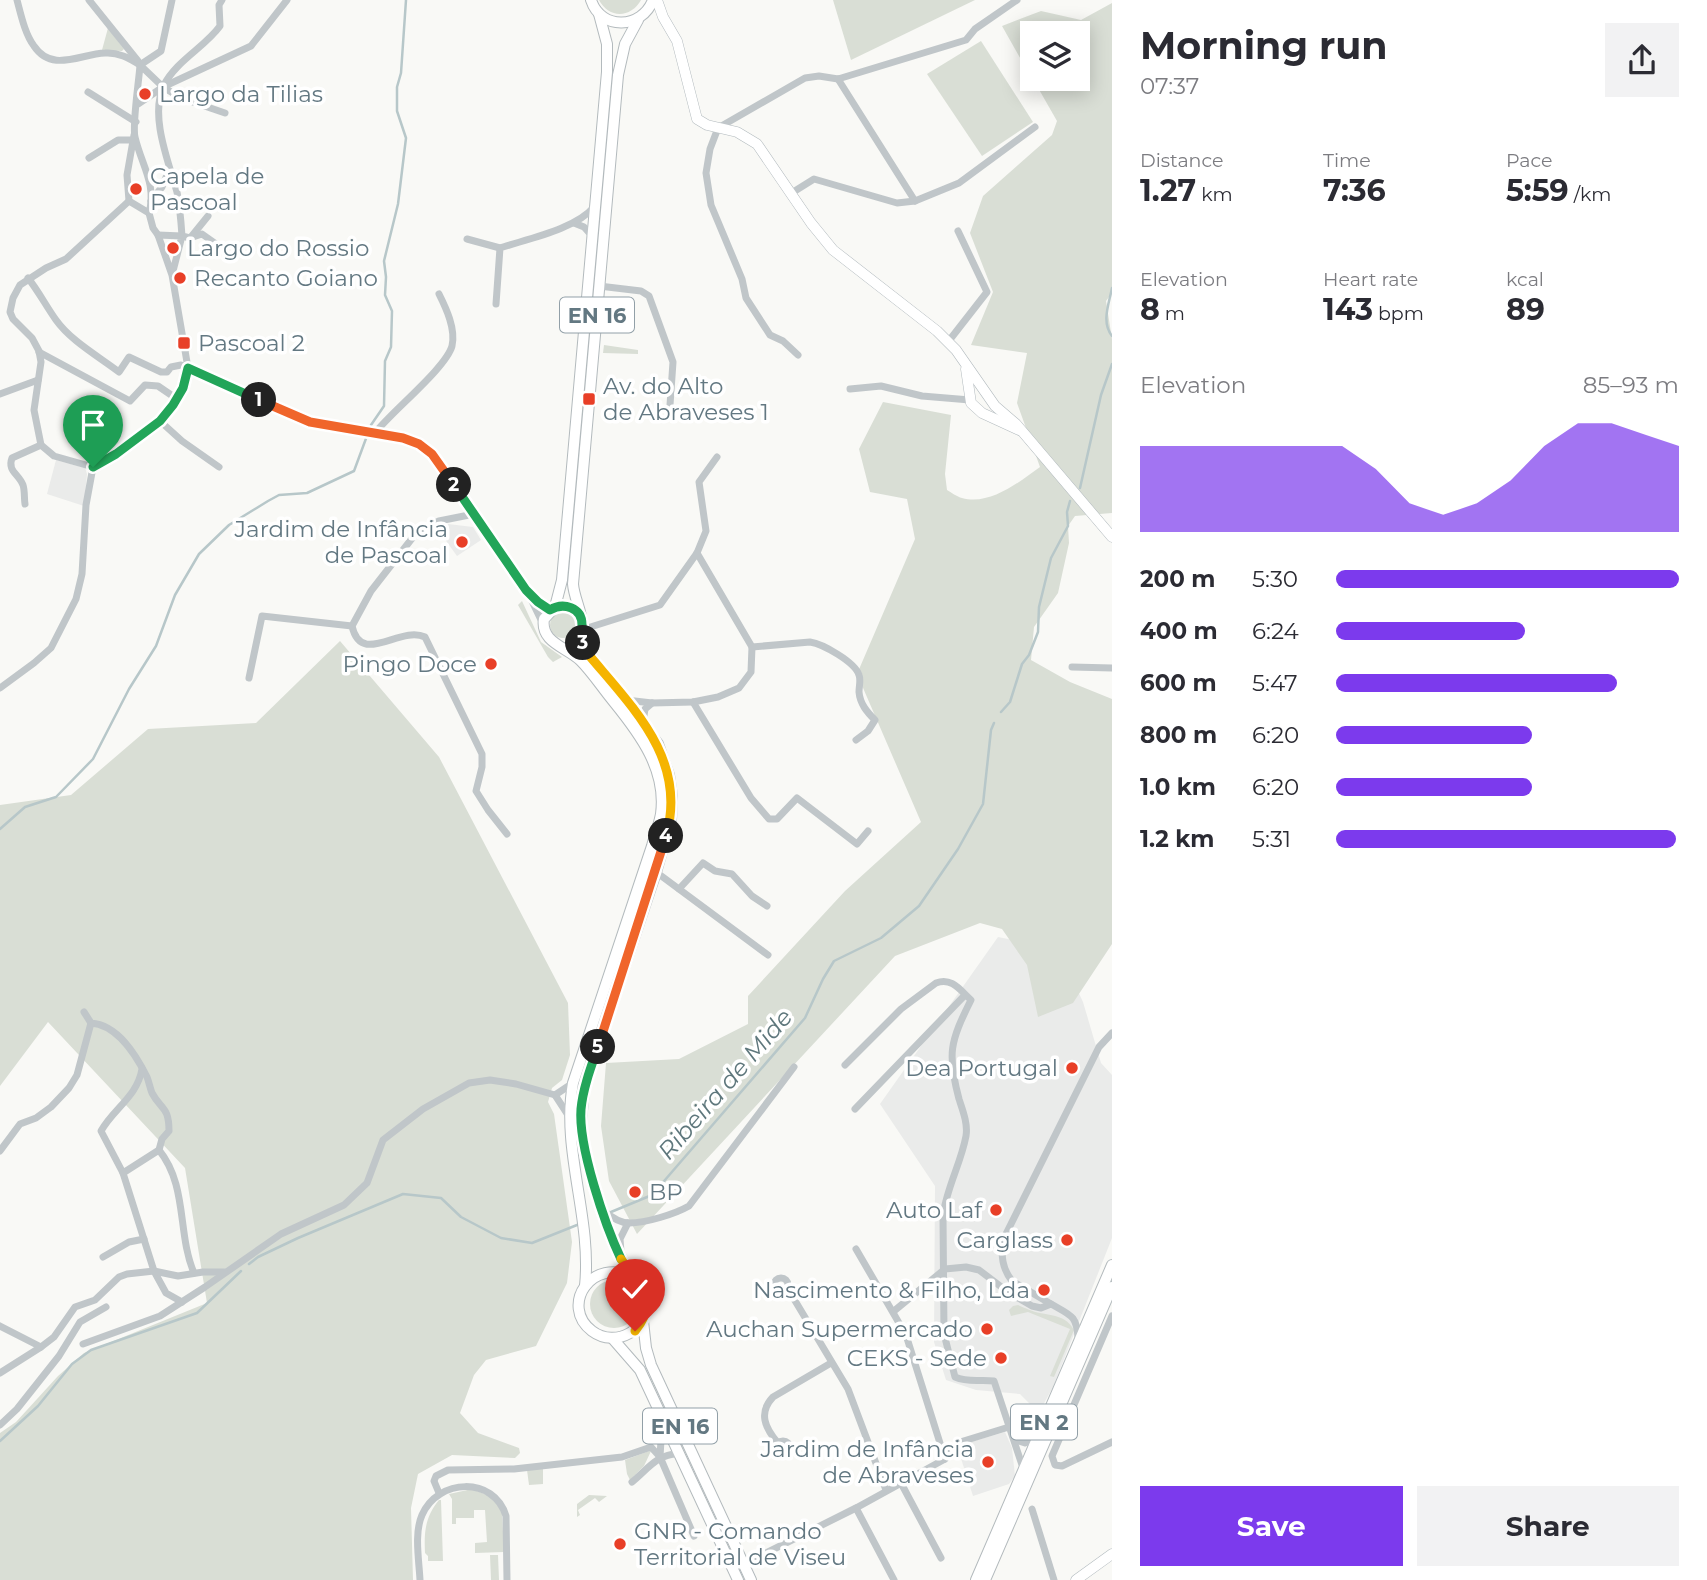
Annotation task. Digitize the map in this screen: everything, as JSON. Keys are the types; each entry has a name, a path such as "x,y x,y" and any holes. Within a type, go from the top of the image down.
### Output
{"main road":[{"name":"EN 16","path":"592,0 599,14 607,44 607,72 562,580 553,608 543,625 546,636 581,661 633,725 648,749 658,775 661,814 573,1083 568,1115 569,1131 584,1229 585,1282 579,1305 586,1324 602,1336 613,1339 640,1370 738,1580"},
{"name":"EN 16","path":"655,0 638,20 625,44 618,75 573,584 588,654 643,722 663,755 672,796 671,820 585,1085 581,1111 582,1133 603,1209 621,1259 645,1294 646,1313 643,1321 651,1365 751,1580"},
{"path":"599,14 617,23 638,20"},
{"path":"553,608 568,606 581,624 573,642 556,643"},
{"name":"EN 2","path":"976,1580 1112,1265"},
{"path":"585,1282 602,1272 613,1271 634,1278"},
{"name":"EN 2","path":"985,1580 1112,1287"},
{"path":"613,1339 635,1331 643,1321"}],"street":[{"path":"17,0 35,48 47,57 57,61 69,61 105,53 120,54 140,65"},
{"path":"89,0 140,65 163,87 181,97 225,113"},
{"path":"140,65 161,51 172,0"},
{"path":"186,237 161,134 160,108 163,87 172,74 220,26 219,5 222,0"},
{"path":"138,104 163,87 251,46 287,0"},
{"path":"655,0 677,41 697,119 737,132 757,144 790,194 833,250 905,305 947,342 995,406 1023,432 1112,537"},
{"path":"798,355 783,341 770,335 754,313 746,299 742,279 710,205 706,173 710,149 718,128 805,78 819,76 838,79 966,40 975,29 1017,0"},
{"path":"648,11 663,17"},
{"path":"134,138 146,165 151,201 149,213 153,228 172,275 188,368 183,388 160,421 95,466 54,456 41,446 34,410 41,362 39,352 32,338 13,319 10,312 20,285 28,278 66,259 129,201 129,166 138,104 140,65"},
{"path":"838,79 915,201"},
{"path":"88,92 136,122"},
{"path":"790,194 814,178 897,203 915,201 958,183 1035,127"},
{"path":"89,158 118,140 134,138"},
{"path":"129,166 136,161 146,165"},
{"path":"151,201 162,187 169,170"},
{"path":"129,201 149,213"},
{"path":"467,239 500,248 574,223 596,205"},
{"path":"172,275 186,237 208,216"},
{"path":"574,223 584,227 593,238"},
{"path":"947,342 987,292 958,231"},
{"path":"158,235 186,237 202,234 219,246"},
{"path":"496,304 500,248"},
{"path":"28,278 56,320 70,335 119,372 129,357 161,373 167,373 175,365 188,368 310,422 403,438 419,444 432,454 474,514 526,590 543,625"},
{"path":"599,286 641,291 649,296 673,362 670,405"},
{"path":"375,433 386,418 441,364 452,346 449,314 439,294"},
{"path":"39,352 130,401 145,385 158,386 177,398"},
{"path":"965,365 970,400 982,413 1023,432"},
{"path":"0,394 38,380"},
{"path":"850,389 881,386 922,396 970,400"},
{"path":"160,421 182,441 219,467"},
{"path":"25,505 23,485 10,468 10,463 12,458 41,446"},
{"path":"0,688 51,648 76,598 82,574 86,505 95,466 105,447"},
{"path":"581,624 604,622 660,605 697,553 706,531 699,482 717,457"},
{"path":"474,514 439,521 417,532 371,591 352,626 354,637 367,645 409,634 425,637 482,754 476,791 507,834"},
{"path":"626,700 652,703 693,702 718,697 739,688 751,672 752,647 697,553"},
{"path":"526,590 538,602 553,608"},
{"path":"248,678 262,616 352,626"},
{"path":"752,647 810,642 820,644 855,668 860,676 859,692 863,705 875,720 868,731 856,740"},
{"path":"1072,667 1112,668"},
{"path":"693,702 751,798 769,819 777,819 797,798 857,844 868,831"},
{"path":"643,722 645,709 652,703"},
{"path":"679,889 703,863 715,871 732,874 752,896 767,906"},
{"path":"656,872 768,955"},
{"path":"845,1065 901,1009 936,983 952,982 971,1000 957,1028 950,1060 965,1117 966,1135 945,1198 943,1215 944,1334 955,1377 968,1382 983,1379 994,1381 1016,1440 1023,1470"},
{"path":"855,1110 965,995"},
{"path":"0,1151 20,1124 36,1118 51,1107 77,1075 91,1023 85,1012"},
{"path":"91,1023 100,1024 114,1032 129,1048 169,1119 169,1131 162,1139 159,1150 122,1173"},
{"path":"1093,1308 1082,1316 1074,1317 1051,1304 1012,1281 1004,1269 1001,1256 1003,1240 1100,1047 1112,1033"},
{"path":"603,1209 610,1216 628,1223 677,1212 688,1206 794,1067"},
{"path":"142,1069 140,1081 133,1093 123,1106 108,1117 101,1131 122,1173 154,1271 166,1293 182,1302"},
{"path":"83,1344 160,1316 281,1234 344,1205 367,1183 383,1140 423,1109 469,1083 479,1080 503,1082 555,1095 568,1115"},
{"path":"555,1095 573,1083"},
{"path":"159,1150 173,1170 181,1206 187,1256 194,1273"},
{"path":"621,1259 620,1239 628,1223"},
{"path":"103,1257 129,1242 144,1239"},
{"path":"856,1249 906,1335 945,1459"},
{"path":"894,1311 945,1269 966,1267 979,1270 1008,1292 1037,1308 1051,1304"},
{"path":"0,1373 54,1337 75,1307 95,1300 119,1277 154,1271 178,1276 224,1272"},
{"path":"788,1289 848,1389 886,1490"},
{"path":"0,1425 17,1409 59,1356 80,1322 106,1307"},
{"path":"1112,1316 1052,1456 1055,1465 1062,1466 1112,1442"},
{"path":"1074,1317 1079,1342"},
{"path":"0,1326 41,1347"},
{"path":"778,1443 766,1427 764,1413 767,1404 774,1397 831,1363"},
{"path":"660,1457 662,1417"},
{"path":"744,1564 856,1508 945,1459 957,1443 1009,1427"},
{"path":"1016,1440 1024,1443 1037,1438"},
{"path":"439,1493 435,1488 436,1476 448,1470 514,1469 622,1457 651,1447 660,1457 694,1536"},
{"path":"632,1482 660,1457 679,1454"},
{"path":"901,1483 941,1558"},
{"path":"420,1580 418,1530 421,1515 439,1493 472,1487 492,1493 506,1516 508,1580"},
{"path":"856,1508 894,1580"},
{"path":"1031,1509 1054,1580"},
{"path":"1076,1580 1109,1558"}],"shaded area":[{"path":"599,0 641,0 632,10 620,14 608,11"},
{"path":"833,0 975,0 851,60"},
{"path":"1112,3 1112,293 1106,301 1112,339 1112,513 1075,516 1068,526 1069,543 1058,593 1034,627 1031,660 1070,682 1112,699 1112,944 1073,1003 1038,1017 1027,965 1002,929 980,923 895,956 637,1234 609,1181 601,1126 606,1063 679,1059 748,1024 748,996 845,891 921,822 857,674 915,539 907,499 870,492 859,449 883,402 951,415 945,474 947,490 960,497 973,500 993,496 1040,467 1017,403 1027,353 971,345 993,292 970,233 983,196 1052,135 1057,121 1040,91 1090,91 1090,21 1020,21 1020,58 1002,26 1041,11 1081,20"},
{"path":"108,28 124,49 122,51 102,50"},
{"path":"981,41 1033,122 982,156 927,74"},
{"path":"604,345 638,350 638,354 603,353"},
{"path":"56,460 85,468 87,474 84,506 47,494"},
{"name":"Jardim de Infância de Pascoal","path":"448,524 473,527 481,540 457,556 439,531"},
{"path":"522,601 541,642 562,657 553,662 548,657 518,605"},
{"path":"563,612 572,616 576,625 572,634 563,638 554,634 550,625 554,616"},
{"path":"340,641 439,757 568,1003 570,1055 562,1080 552,1088 548,1102 554,1114 572,1242 567,1283 536,1346 486,1360 474,1375 460,1413 478,1433 519,1448 520,1453 515,1458 452,1455 418,1474 411,1508 413,1580 0,1580 0,1433 16,1422 58,1376 84,1353 207,1303 185,1168 48,1022 0,1086 0,805 71,795 148,729 256,723"},
{"path":"998,937 1033,944 1070,974 1083,1002 1101,1063 1112,1075 1112,1238 1053,1387 1042,1407 1033,1407 1020,1394 976,1390 946,1380 934,1342 935,1186 880,1104"},
{"path":"614,1280 631,1287 638,1304 631,1321 614,1328 597,1321 590,1304 597,1287"},
{"path":"1018,1305 1060,1317 1074,1330 1054,1377 1050,1376 1070,1329 1028,1312 1011,1316 1009,1310"},
{"name":"Jardim de Infância de Abraveses","path":"1005,1432 1012,1448 1015,1476 1009,1484 973,1496 957,1446"},
{"path":"649,1451 644,1466 630,1480 625,1460"},
{"path":"543,1467 543,1484 529,1485 527,1470"},
{"path":"472,1489 492,1497 502,1512 504,1552 475,1553 475,1543 487,1542 485,1510 474,1510 474,1518 456,1518 456,1524 452,1524 452,1499 449,1494"},
{"path":"589,1495 607,1496 599,1502 595,1498 578,1510 580,1515 577,1517 577,1504"},
{"path":"439,1500 443,1561 428,1561 425,1553 426,1525"},
{"path":"490,1555 498,1555 499,1580 491,1580"}],"waterway":[{"path":"0,829 25,807 56,797 93,759 129,689 156,646 175,595 199,554 229,525 279,495 307,493 354,471 371,425 384,406 385,361 391,347 392,311 385,295 384,261 398,204 406,138 397,111 406,0"},
{"name":"Ribeira de Mide","path":"1112,288 1106,319 1112,336"},
{"name":"Ribeira de Mide","path":"1080,488 1101,395 1112,364"},
{"name":"Ribeira de Mide","path":"1001,712 1010,702 1022,664 1029,655 1038,632 1039,607 1051,558 1068,526 1067,512 1070,501"},
{"name":"Ribeira de Mide","path":"611,1212 652,1195 805,1018 834,961 881,938 919,906 958,849 983,804 994,723"},
{"name":"Ribeira de Mide","path":"249,1264 298,1238 403,1194 441,1198 461,1217 501,1238 532,1243 577,1225"},
{"name":"Ribeira de Mide","path":"0,1441 38,1406 72,1364 91,1350 197,1313 241,1271"}],"place":[{"name":"Largo da Tilias","path":"145,94"},
{"name":"Capela de Pascoal","path":"136,189"},
{"name":"Largo do Rossio","path":"173,248"},
{"name":"Recanto Goiano","path":"180,278"},
{"name":"Pascoal 2","path":"184,343"},
{"name":"Av. do Alto de Abraveses 1","path":"589,399"},
{"name":"Jardim de Infância de Pascoal","path":"462,542"},
{"name":"Pingo Doce","path":"491,664"},
{"name":"Dea Portugal","path":"1072,1068"},
{"name":"BP","path":"635,1192"},
{"name":"Auto Laf","path":"996,1210"},
{"name":"Carglass","path":"1067,1240"},
{"name":"Nascimento & Filho, Lda","path":"1044,1290"},
{"name":"Auchan Supermercado","path":"987,1329"},
{"name":"CEKS - Sede","path":"1001,1358"},
{"name":"Jardim de Infância de Abraveses","path":"988,1462"},
{"name":"GNR - Comando Territorial de Viseu","path":"620,1544"}],"route":[{"path":"93,467 116,454 160,421 183,388 188,368 310,422 403,438 419,444 432,454 526,590 550,610 562,605 579,614 583,626 581,633 588,654 658,744 669,775 672,796 671,820 656,872 585,1085 581,1111 587,1157 610,1234 621,1259 645,1294 646,1313 635,1331"}]}
